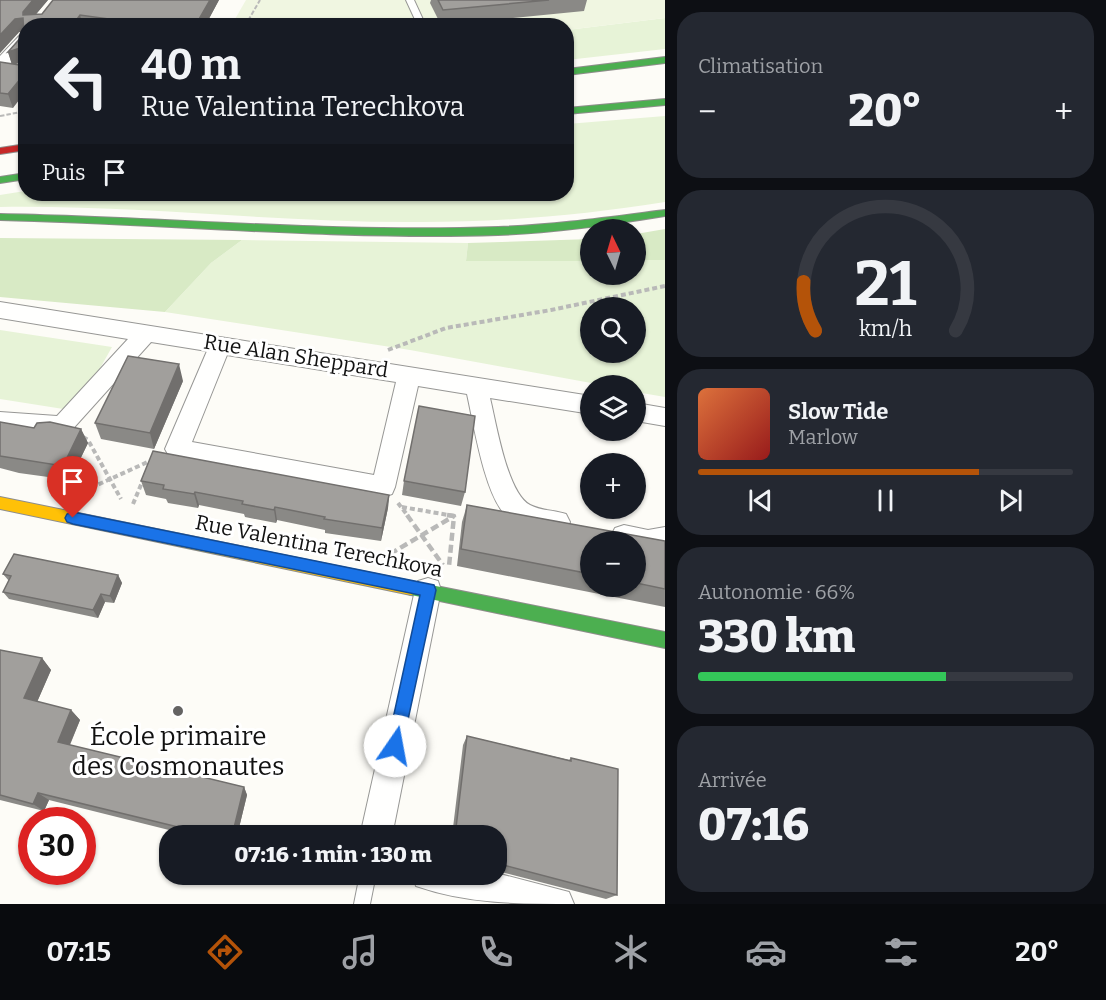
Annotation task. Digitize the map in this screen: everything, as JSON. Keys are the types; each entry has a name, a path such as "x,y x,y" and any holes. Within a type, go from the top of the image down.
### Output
{"main road":[{"path":"574,71 665,60"},
{"path":"574,110 665,102"},
{"path":"0,151 18,148"},
{"path":"0,180 18,177"},
{"path":"0,217 82,217 395,233 549,229 665,213"},
{"name":"Rue Valentina Terechkova","path":"0,503 665,640"}],"street":[{"path":"0,66 18,46"},
{"name":"Rue Alan Sheppard","path":"0,310 580,403"},
{"path":"0,421 18,424 62,425 146,333"},
{"path":"221,344 177,449 383,487 408,374"},
{"path":"476,386 499,476 513,507 528,517 648,541 665,538"},
{"path":"646,414 665,417"},
{"path":"378,825 428,590"},
{"path":"475,885 557,904"}],"lane":[{"path":"410,0 418,18"},
{"path":"362,904 366,885"}],"path":[{"path":"250,18 260,0"},
{"path":"0,116 18,113"},
{"path":"368,368 385,351 446,328 550,310 665,286"},
{"path":"62,425 88,440 111,478 123,504"},
{"path":"82,492 177,449"},
{"path":"129,513 152,460"},
{"path":"383,487 401,507 448,573 454,516"},
{"path":"401,507 454,516"},
{"path":"356,575 454,516"}],"green space":[{"path":"246,0 665,0 665,18 574,29 574,18 236,18"},
{"path":"665,18 665,49 574,59 574,29"},
{"path":"665,116 665,202 574,214 452,222 368,222 106,209 0,207 0,195 18,192 18,201 574,201 574,123"},
{"path":"665,229 665,260 646,260 646,232"},
{"path":"0,238 242,240 211,263 165,312 0,297"},
{"path":"580,239 580,261 466,261 468,243"},
{"path":"242,240 468,243 466,261 580,261 580,285 646,285 646,260 665,260 665,397 646,394 646,375 580,375 580,381 410,350 165,312 211,263"},
{"path":"0,330 112,347 76,411 0,399"}],"building":[{"path":"0,0 33,0 23,15 42,14 53,0 210,0 200,18 102,18 80,15 78,18 18,18 0,35"},
{"path":"438,0 549,0 443,10"},
{"path":"18,41 18,49 8,52"},
{"path":"0,62 18,65 18,82 8,94 0,93"},
{"path":"128,356 179,364 150,433 95,423"},
{"path":"419,406 475,416 465,492 404,481"},
{"path":"0,422 34,428 37,423 50,422 81,429 63,466 0,456"},
{"path":"153,451 389,495 382,528 324,519 325,517 275,507 274,510 242,504 243,501 195,492 194,494 163,489 164,485 141,481"},
{"path":"467,505 610,531 580,531 580,572 461,549"},
{"path":"646,538 665,541 665,589 646,585"},
{"path":"14,554 118,575 110,596 101,594 93,610 3,592 11,576 3,574"},
{"path":"0,650 42,658 24,698 71,710 58,742 244,787 235,825 170,825 38,793 33,804 0,795"},
{"path":"467,736 571,761 571,758 618,769 617,895 507,866 507,825 456,825"}],"traffic: fast":[{"path":"574,71 665,60"},
{"path":"574,110 665,102"},
{"path":"0,180 18,177"},
{"path":"0,217 311,230 436,232 540,228 665,213"},
{"path":"411,588 665,640"}],"traffic: slow":[{"path":"0,503 411,588"}],"traffic: jam":[{"path":"0,151 18,148"}],"place":[{"name":"École primaire des Cosmonautes","path":"178,711"}],"route":[{"path":"73,518 428,590 395,746"}]}
